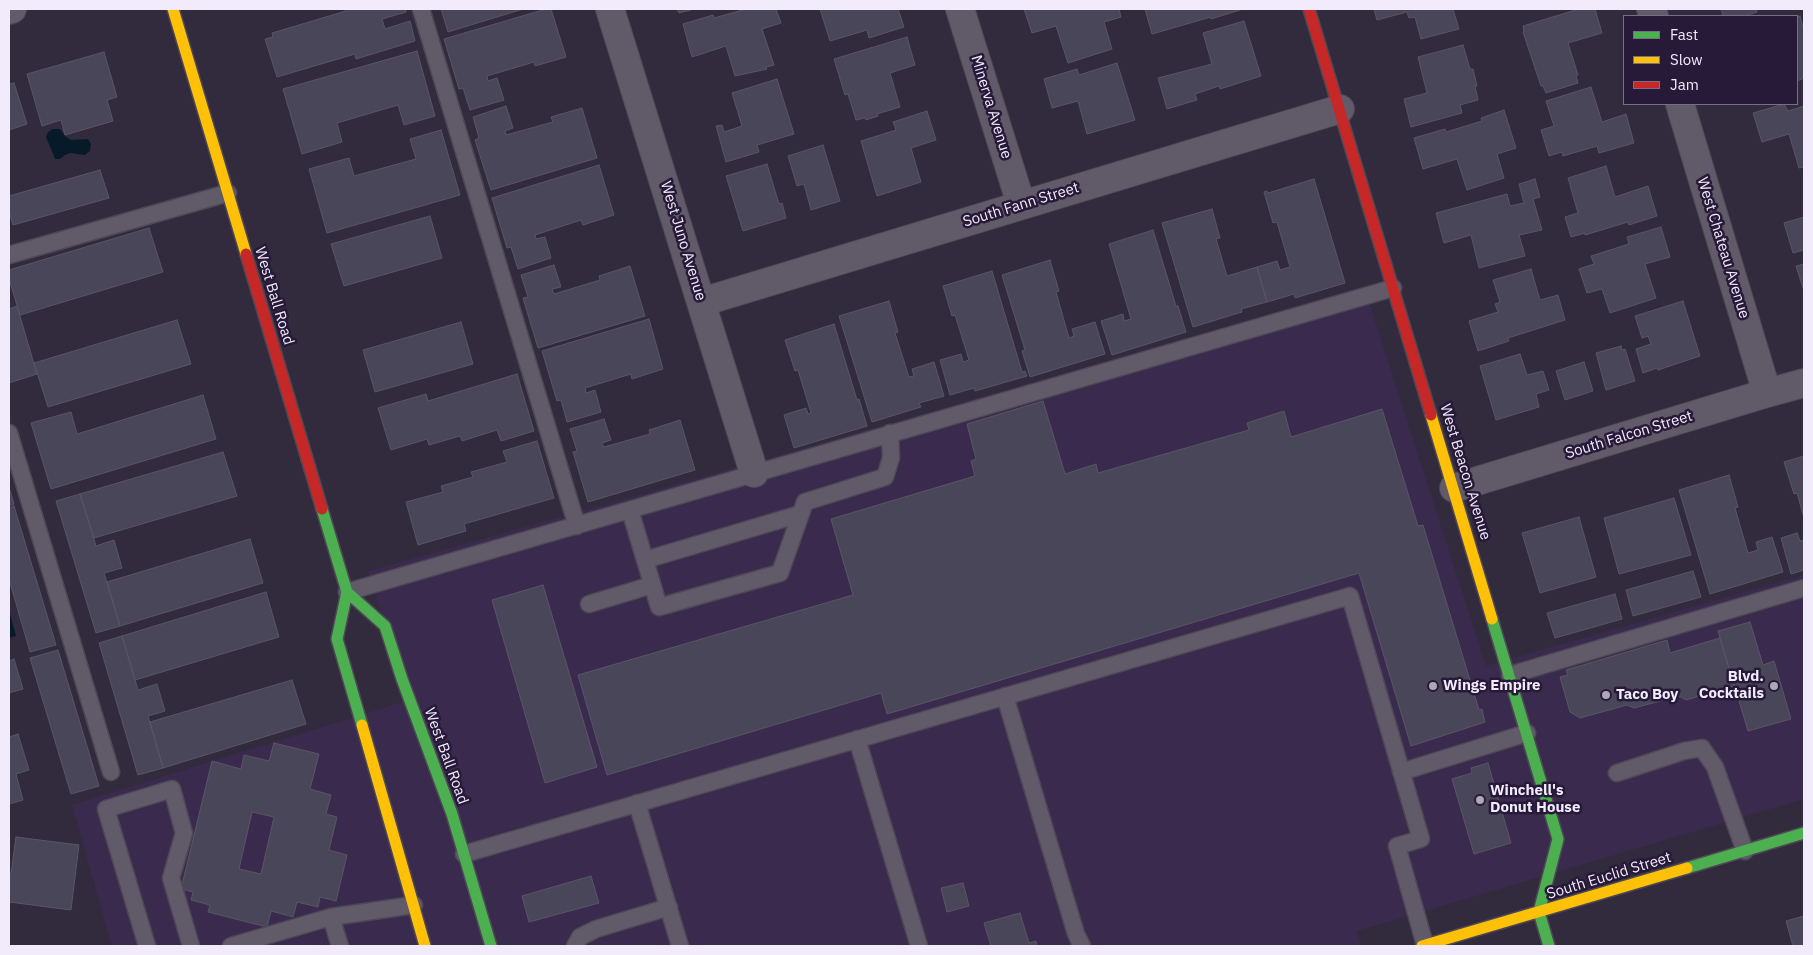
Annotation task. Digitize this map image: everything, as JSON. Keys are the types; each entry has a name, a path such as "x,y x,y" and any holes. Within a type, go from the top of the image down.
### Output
{"main road":[{"name":"West Ball Road","path":"173,9 347,592 336,639 426,946"},
{"name":"West Beacon Avenue","path":"1309,9 1558,839 1539,912"},
{"name":"West Ball Road","path":"347,592 385,626 464,854 491,946"},
{"name":"South Euclid Street","path":"1424,946 1804,833"},
{"path":"1539,912 1549,946"}],"street":[{"name":"West Juno Avenue","path":"610,9 754,473"},
{"name":"Minerva Avenue","path":"960,9 1021,204"},
{"name":"West Chateau Avenue","path":"1680,105 1767,393"},
{"name":"South Fann Street","path":"702,302 1340,109"},
{"name":"South Falcon Street","path":"1454,488 1804,383"}],"lane":[{"path":"421,9 577,526"},
{"path":"9,255 228,193"},
{"path":"347,592 1393,288"},
{"path":"9,433 111,772"},
{"path":"630,510 659,607 780,573 805,502 885,477 891,458 890,434"},
{"path":"645,560 800,514"},
{"path":"589,604 652,584"},
{"path":"1510,675 1804,588"},
{"path":"464,854 1350,596 1421,839 1396,846 1424,946"},
{"path":"1005,696 1076,934 1082,946"},
{"path":"1401,772 1527,733"},
{"path":"858,739 919,946"},
{"path":"1617,773 1684,751 1702,748 1715,768 1745,851"},
{"path":"147,946 106,809 172,789 184,833 171,878 191,946"},
{"path":"637,803 680,946"},
{"path":"230,946 331,918 414,904"},
{"path":"575,946 580,937 596,929 669,907"},
{"path":"331,918 340,946"}],"shaded area":[{"path":"1364,287 1486,666 1804,575 1804,799 1357,931 1361,946 112,946 72,805 406,701 369,571"}],"water":[{"path":"53,129 60,129 71,140 88,139 91,144 90,151 85,155 70,153 60,159 55,159 46,137 48,132"},
{"path":"9,610 16,636 9,638"}],"building":[{"path":"346,9 406,9 406,12 382,19 385,29 410,21 415,41 356,59 355,54 277,77 265,39 273,37 272,33 346,11"},
{"path":"441,9 523,9 448,32"},
{"path":"551,9 566,57 535,66 534,62 487,76 488,81 497,78 504,100 470,110 463,88 459,89 444,39"},
{"path":"677,9 694,9 679,13"},
{"path":"746,9 776,9 781,23 762,29 774,65 766,67 767,69 735,76 726,46 692,57 683,24 713,15 714,18"},
{"path":"820,9 898,9 904,27 869,38 867,30 830,41"},
{"path":"1024,9 1119,9 1121,17 1104,22 1112,49 1068,63 1056,26 1032,33"},
{"path":"1145,9 1243,9 1152,34"},
{"path":"1374,9 1453,9 1459,29 1421,39 1415,17 1409,18 1407,12 1377,20"},
{"path":"1579,9 1595,9 1602,33 1568,43 1578,75 1576,75 1578,83 1546,93 1543,86 1541,86 1523,32 1523,26"},
{"path":"1721,9 1756,9 1757,12 1747,15 1723,15"},
{"path":"1800,16 1804,31 1804,78 1798,81 1798,17"},
{"path":"1244,21 1261,76 1220,89 1219,86 1195,94 1197,100 1167,109 1158,78 1212,64 1203,33"},
{"path":"907,37 915,65 890,73 900,107 877,114 878,116 866,120 865,118 856,120 848,94 845,95 834,59"},
{"path":"1463,45 1470,69 1473,69 1478,100 1460,105 1462,113 1411,127 1404,99 1427,93 1418,57"},
{"path":"417,51 435,116 404,125 398,105 337,123 342,142 302,154 283,89"},
{"path":"104,52 117,97 107,100 113,121 65,135 61,120 42,126 27,74"},
{"path":"1117,63 1135,120 1087,134 1078,101 1052,108 1044,79 1077,69 1079,75"},
{"path":"777,79 794,134 757,145 759,152 726,162 716,126 722,125 724,132 742,126 732,93"},
{"path":"14,83 27,124 9,130 9,84"},
{"path":"1591,87 1602,122 1626,114 1634,143 1599,153 1597,146 1563,156 1562,152 1549,156 1541,130 1554,126 1546,101"},
{"path":"1781,105 1785,105 1788,111 1804,106 1804,167 1799,168 1789,134 1762,142 1753,113"},
{"path":"506,106 513,128 505,131 506,135 553,122 551,117 582,108 597,158 491,190 475,140 479,138 473,117"},
{"path":"1504,110 1516,148 1497,154 1504,178 1467,190 1457,159 1423,169 1414,138 1445,129 1446,132 1482,121 1481,118"},
{"path":"927,111 936,140 911,148 921,182 877,196 861,141 896,130 893,122"},
{"path":"441,130 460,195 327,233 309,169 349,158 354,176 416,159 410,139"},
{"path":"823,145 840,201 811,210 804,184 797,186 788,156"},
{"path":"767,164 779,204 782,203 786,218 743,231 726,176"},
{"path":"599,165 614,215 583,225 581,220 535,235 536,239 545,237 551,258 518,269 511,247 507,248 492,198"},
{"path":"1606,166 1615,197 1648,186 1657,216 1629,225 1628,222 1585,235 1585,233 1571,237 1565,217 1578,213 1568,178"},
{"path":"100,170 109,198 13,225 9,211 9,196"},
{"path":"1314,179 1345,283 1295,298 1294,294 1267,302 1257,267 1277,261 1280,270 1290,267 1277,222 1273,223 1264,192 1267,191 1268,193"},
{"path":"1535,179 1540,197 1533,199 1542,230 1519,235 1525,256 1479,268 1471,235 1444,243 1436,213 1507,194 1510,206 1524,203 1519,184"},
{"path":"1212,209 1220,238 1216,239 1227,276 1257,267 1267,302 1241,309 1242,312 1193,327 1162,223"},
{"path":"430,216 442,258 344,286 331,244"},
{"path":"1804,217 1804,250 1793,253 1784,223"},
{"path":"1661,227 1670,257 1645,264 1656,298 1610,313 1602,289 1587,293 1579,269 1594,264 1591,256 1629,244 1627,237"},
{"path":"149,228 163,272 20,315 9,279 9,270"},
{"path":"1153,230 1176,306 1178,306 1186,332 1112,355 1101,321 1123,314 1124,321 1131,319 1109,244"},
{"path":"1050,260 1059,291 1056,292 1069,338 1074,336 1072,329 1095,322 1105,354 1030,377 1022,351 1025,350 1002,275"},
{"path":"1804,264 1804,291 1796,266"},
{"path":"554,265 561,287 552,289 554,294 600,280 599,276 630,266 645,316 538,348 523,298 528,297 521,275"},
{"path":"1531,269 1540,300 1558,295 1565,320 1508,338 1509,341 1478,351 1469,321 1498,312 1495,304 1500,302 1493,280"},
{"path":"992,271 1022,372 1025,371 1027,376 975,391 974,388 950,395 940,360 961,354 963,362 969,360 955,315 952,316 943,286"},
{"path":"889,301 898,332 895,333 909,377 914,376 912,369 934,362 944,396 919,403 921,407 872,422 839,316"},
{"path":"1683,301 1700,356 1643,373 1636,349 1651,344 1648,336 1642,338 1635,316"},
{"path":"17,306 37,374 9,383 9,309"},
{"path":"649,319 663,369 632,379 631,374 585,388 586,393 595,390 601,412 567,422 561,400 557,401 542,351"},
{"path":"177,320 191,364 48,407 34,363"},
{"path":"461,322 473,364 375,392 363,350"},
{"path":"834,324 857,400 859,399 867,426 794,448 784,415 806,408 808,414 811,413 798,370 795,371 785,340"},
{"path":"1621,346 1622,350 1625,349 1635,381 1606,390 1596,353"},
{"path":"1520,354 1527,375 1543,371 1549,390 1536,394 1539,407 1496,420 1480,366"},
{"path":"1584,362 1593,391 1565,400 1556,371"},
{"path":"517,374 534,431 501,441 497,430 462,441 460,436 429,445 427,439 391,450 378,408 426,394 428,401"},
{"path":"203,395 216,439 51,489 31,423 71,412 77,434"},
{"path":"1043,401 1065,474 1096,464 1098,473 1249,430 1247,423 1284,411 1291,437 1382,409 1418,526 1423,525 1479,710 1482,709 1485,722 1411,746 1359,573 887,714 881,693 607,775 578,675 853,595 831,519 975,476 971,461 976,459 967,424"},
{"path":"604,419 611,440 602,443 604,447 650,434 649,430 680,420 695,470 588,502 573,452 577,451 570,429"},
{"path":"537,441 554,498 464,524 466,531 418,545 406,502 443,492 441,486 473,477 471,472 507,462 503,451"},
{"path":"223,452 237,496 94,538 80,494"},
{"path":"1804,456 1804,518 1797,493 1794,494 1784,462"},
{"path":"1729,475 1738,507 1735,508 1748,553 1758,550 1756,542 1772,537 1783,572 1710,594 1679,490"},
{"path":"9,487 14,504 9,506"},
{"path":"80,494 96,546 114,540 122,568 104,573 120,626 96,633 56,501"},
{"path":"1674,498 1691,555 1619,574 1604,518"},
{"path":"14,506 56,645 30,652 9,579 9,508"},
{"path":"1579,517 1596,577 1540,593 1522,533"},
{"path":"1797,533 1800,541 1804,540 1804,570 1791,574 1781,538"},
{"path":"250,539 263,583 120,626 107,582"},
{"path":"1693,571 1701,597 1633,616 1626,590"},
{"path":"543,585 597,767 545,783 492,600"},
{"path":"266,592 279,637 135,680 122,636"},
{"path":"1615,594 1622,619 1555,638 1547,613"},
{"path":"1750,622 1763,665 1774,661 1791,719 1748,731 1718,631"},
{"path":"122,636 138,690 157,684 165,711 148,716 163,768 138,775 99,643"},
{"path":"1720,638 1734,686 1686,700 1679,696 1634,708 1627,705 1580,718 1570,712 1560,677 1568,675 1566,670 1667,640 1670,653"},
{"path":"58,650 99,786 71,794 30,658"},
{"path":"14,659 23,689 9,693 9,661"},
{"path":"292,680 306,724 163,768 150,722"},
{"path":"18,734 29,770 16,774 23,800 9,804 9,737"},
{"path":"274,743 319,754 310,789 331,795 326,814 337,817 329,850 347,855 336,901 320,897 318,907 297,902 293,917 271,911 267,927 208,912 210,905 191,900 193,892 181,889 212,761 241,769 244,755 269,761","holes":["252,812 274,817 261,874 239,869"]},
{"path":"1488,763 1511,843 1474,854 1452,779 1472,773 1471,768"},
{"path":"16,837 79,845 71,910 9,902 9,874 11,874"},
{"path":"591,876 599,903 529,922 522,896"},
{"path":"963,883 969,906 947,912 941,888"},
{"path":"1020,913 1029,943 1036,941 1037,946 991,946 984,923"},
{"path":"1804,916 1804,946 1793,946 1786,921"}],"traffic: fast":[{"path":"322,509 347,592 337,639 362,725"},
{"path":"347,592 385,626 402,679 452,814 491,946"},
{"path":"1492,619 1558,839 1539,912 1549,946"},
{"path":"1687,868 1804,833"}],"traffic: slow":[{"path":"173,9 246,254"},
{"path":"1431,415 1492,619"},
{"path":"362,725 425,946"},
{"path":"1422,946 1687,868"}],"traffic: jam":[{"path":"1309,9 1431,415"},
{"path":"246,254 322,509"}],"place":[{"name":"Wings Empire","path":"1433,686"},
{"name":"Blvd. Cocktails","path":"1774,686"},
{"name":"Taco Boy","path":"1606,695"},
{"name":"Winchell's Donut House","path":"1480,800"}]}
